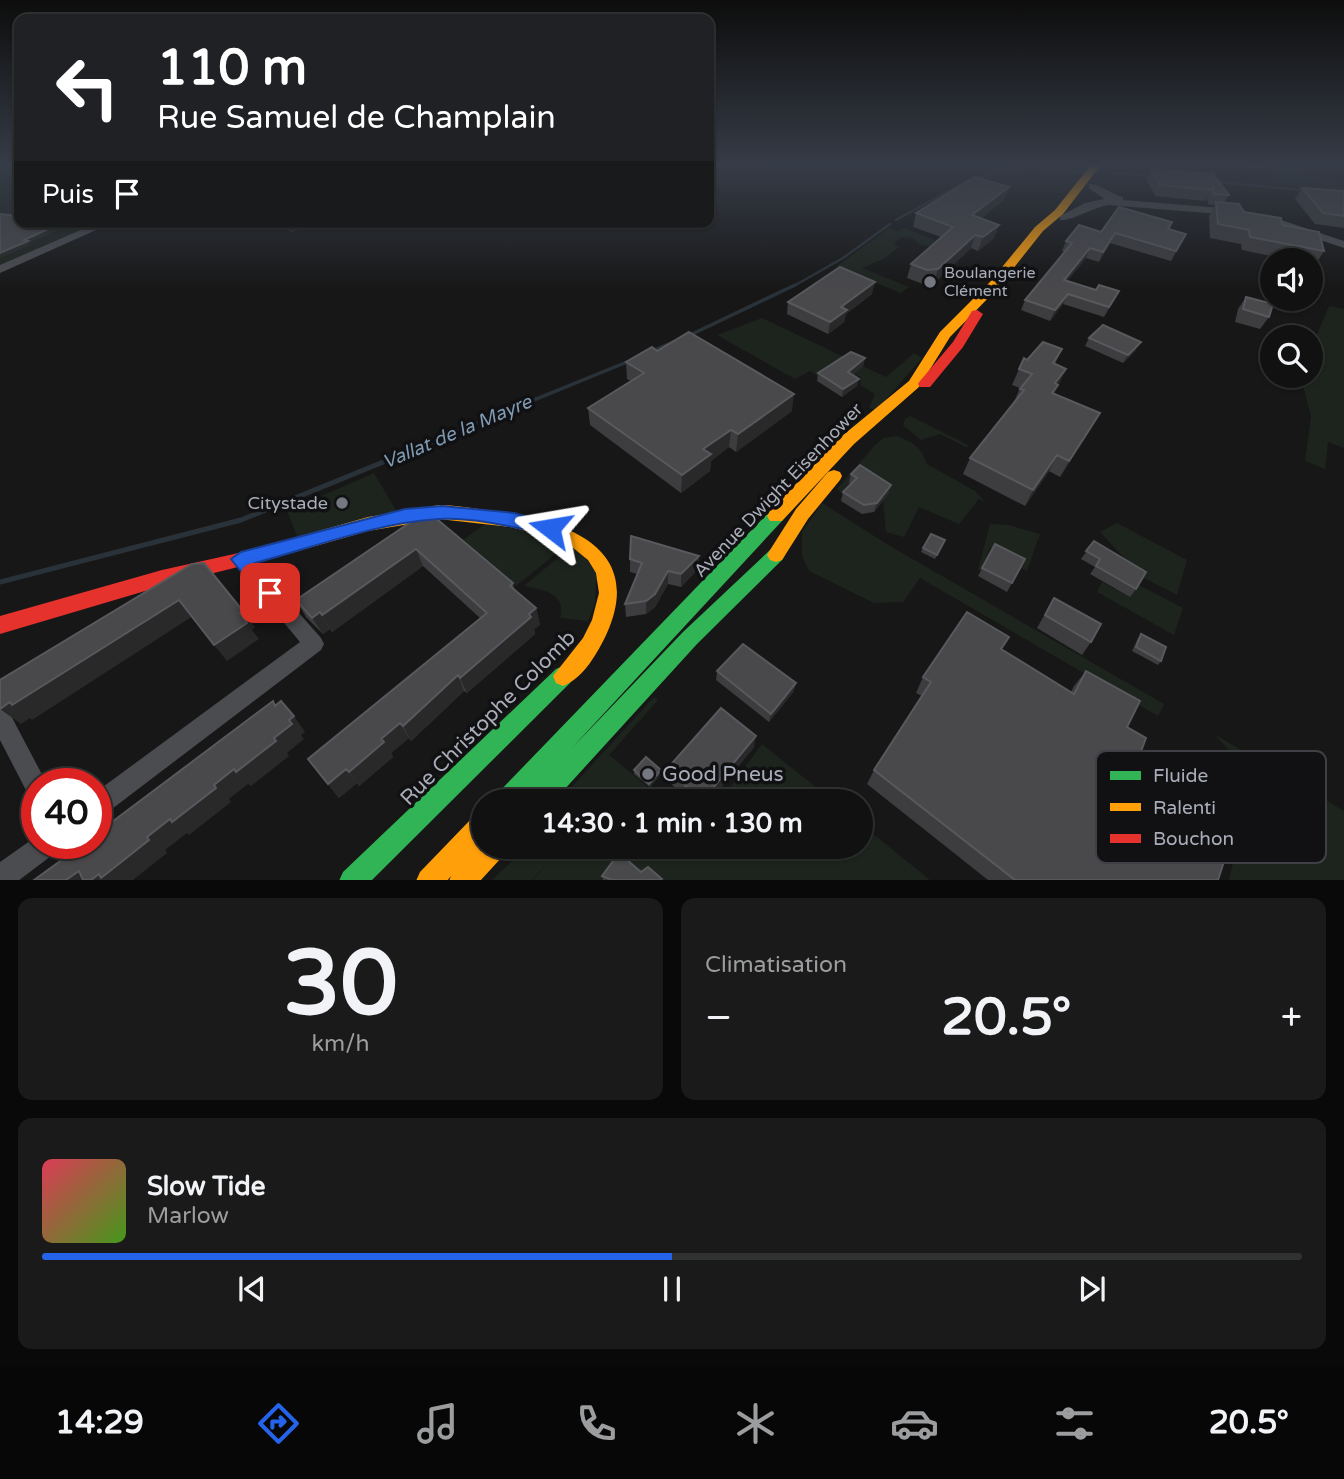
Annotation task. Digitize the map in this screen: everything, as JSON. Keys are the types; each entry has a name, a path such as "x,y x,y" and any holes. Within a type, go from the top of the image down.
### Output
{"main road":[{"name":"Avenue Dwight Eisenhower","path":"517,789 848,440 914,384 945,335 972,304 993,286 1039,229 1066,207"},
{"name":"Avenue Dwight Eisenhower","path":"548,789 690,638 775,556 816,495 884,421 929,379 958,344 979,312 1073,207"},
{"name":"Rue Christophe Colomb","path":"0,625 162,578 405,516 442,512 514,520 568,535 593,553 609,577 610,602 598,634 579,662 352,880"},
{"path":"429,880 471,837"},
{"path":"462,880 482,859"}],"street":[{"path":"1064,218 1085,207"},
{"path":"1177,207 1249,214 1344,245"},
{"path":"0,269 95,228"},
{"path":"112,795 314,644 241,559"},
{"path":"0,717 27,768"},
{"path":"0,878 26,859"}],"shaded area":[{"path":"0,207 14,207 14,228 92,228 0,267"},
{"path":"889,228 898,231 904,228 966,252 921,245 912,238 902,237 894,243 899,247 885,258 862,268 909,287 900,293 837,266"},
{"path":"1329,306 1344,309 1344,448 1328,442 1325,469 1305,461 1311,417 1304,388 1323,388 1321,325"},
{"path":"762,318 886,377 914,353 922,358 877,410 869,408 875,394 860,385 861,377 835,367 821,378 810,371 795,379 717,335"},
{"path":"910,416 970,446 966,447 940,434 921,440 903,425 905,419"},
{"path":"897,436 916,446 927,464 975,491 985,502 979,499 959,524 919,507 904,537 886,532 883,501 849,483 855,487 846,496 837,489 876,444 884,438"},
{"path":"374,473 397,512 298,538 287,511"},
{"path":"822,503 890,546 1164,704 1158,716 920,578 903,602 874,603 809,571 802,556 802,532"},
{"path":"1117,523 1187,560 1177,595 1142,577 1100,532"},
{"path":"485,524 528,531 568,544 516,586 463,540"},
{"path":"990,524 1008,525 1040,534 1027,571 1007,561 1009,556 990,548 981,571 978,570"},
{"path":"572,546 580,550 601,580 596,581 595,603 588,621 560,618 560,603 557,598 546,591 524,586"},
{"path":"1102,582 1130,597 1137,584 1183,608 1174,635 1097,592"},
{"path":"654,697 658,700 609,755 650,789 570,789"},
{"path":"1214,734 1243,751 1230,751"},
{"path":"762,744 818,789 729,789"},
{"path":"1326,800 1344,811 1344,880 1229,880 1233,863 1326,863"},
{"path":"873,834 930,880 533,880 551,859 873,859"},
{"path":"514,859 551,859 532,880 492,880"}],"building":[{"path":"926,207 982,207 972,215 999,225 983,237 975,235 938,269 927,270 911,264 953,227 916,213"},
{"path":"1119,207 1172,222 1168,229 1186,234 1176,251 1115,233 1103,252 1090,248 1064,280 1096,290 1099,285 1119,291 1109,307 1068,294 1055,310 1025,300 1072,243 1066,241 1079,225 1101,232"},
{"path":"1216,207 1241,207 1244,212 1281,218 1282,225 1319,232 1324,251 1323,248 1308,248 1250,237 1249,230 1218,224"},
{"path":"1318,207 1344,207 1344,216 1323,213"},
{"path":"0,214 14,215 14,228 51,228 24,240 28,241 0,253"},
{"path":"840,267 875,282 841,307 847,310 830,322 788,302"},
{"path":"1246,297 1260,301 1260,311 1271,311 1269,317 1243,309"},
{"path":"1103,325 1141,342 1128,355 1089,338"},
{"path":"689,332 794,394 738,434 731,430 703,449 711,454 682,475 588,408 644,373 626,362 652,347 657,351"},
{"path":"1043,342 1062,349 1053,363 1066,369 1055,383 1058,385 1052,393 1100,413 1069,461 1057,455 1033,490 970,458 1024,390 1020,389 1032,374 1019,369 1024,358 1027,360"},
{"path":"851,352 865,358 848,372 859,379 843,389 818,373"},
{"path":"860,465 891,485 877,503 864,505 843,492 857,478 851,474"},
{"path":"424,513 429,517 432,515 513,583 510,586 536,608 529,614 531,617 460,678 458,675 403,726 400,723 381,739 384,742 349,772 346,769 328,784 308,759 487,613 416,549 322,615 320,612 312,618 296,600"},
{"path":"931,534 945,540 937,555 923,548"},
{"path":"631,536 699,556 681,574 668,571 655,594 646,601 625,604 642,563 630,559"},
{"path":"1094,541 1146,572 1136,589 1096,566 1100,559 1086,551"},
{"path":"995,544 1025,559 1012,583 982,568"},
{"path":"204,563 243,611 240,613 247,623 214,645 179,600 12,705 10,702 0,709 0,680 192,564"},
{"path":"1054,598 1101,624 1091,642 1045,615"},
{"path":"967,612 1009,637 1001,649 1074,694 1086,671 1140,701 1127,727 1146,738 1141,751 1096,751 1096,863 1223,863 1218,880 1015,880 874,770 931,682 923,677"},
{"path":"1141,634 1166,647 1161,661 1136,647"},
{"path":"743,644 796,683 771,714 717,671"},
{"path":"273,701 275,706 281,701 294,716 289,720 292,724 274,738 276,741 236,772 234,769 214,785 216,788 172,822 170,819 147,837 149,840 101,878 99,874 91,880 83,880 79,871 66,880 34,880 63,859 112,859 112,822"},
{"path":"721,708 756,736 712,789 689,789 667,769"},
{"name":"Good Pneus","path":"646,757 661,770 649,784 634,770"},
{"path":"615,859 626,859 641,872 648,867 662,879 612,880 602,876"}],"waterway":[{"name":"Vallat de la Mayre","path":"896,220 919,207"},
{"name":"Vallat de la Mayre","path":"792,287 843,258 890,224"},
{"name":"Vallat de la Mayre","path":"688,336 795,285"},
{"name":"Vallat de la Mayre","path":"652,351 673,342"},
{"name":"Vallat de la Mayre","path":"438,439 632,360"},
{"name":"Vallat de la Mayre","path":"0,582 241,520 442,438"}],"traffic: fast":[{"path":"517,789 776,516"},
{"path":"548,789 690,638 776,555"},
{"path":"353,880 563,676"}],"traffic: slow":[{"path":"776,516 848,440 914,384 945,335 993,286 1039,229 1063,207"},
{"path":"776,555 802,514 834,476"},
{"path":"252,557 368,524 439,512 510,520 557,532 578,541 595,555 605,572 608,593 602,620 591,644 563,676"},
{"path":"430,880 471,837"},
{"path":"463,880 483,859"}],"traffic: jam":[{"path":"925,384 958,344 977,314"},
{"path":"0,625 162,578 252,557"}],"place":[{"name":"Boulangerie Clément","path":"930,282"},
{"name":"Citystade","path":"342,503"},
{"name":"Good Pneus","path":"648,774"}],"route":[{"path":"270,593 241,559 425,512 514,520 550,528"}]}
